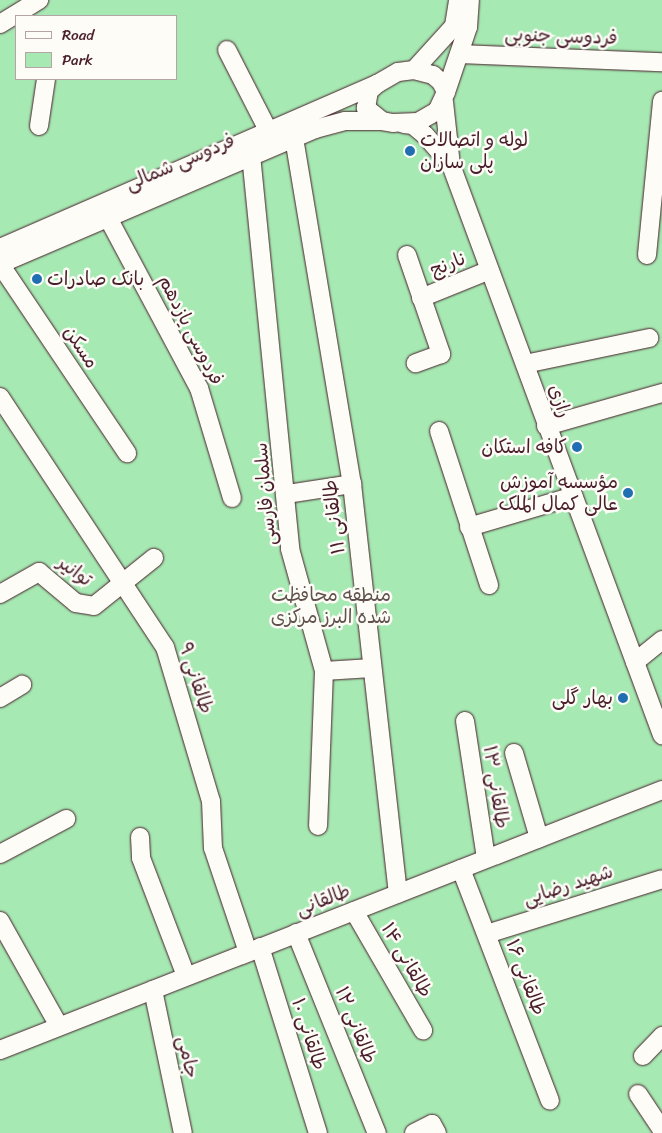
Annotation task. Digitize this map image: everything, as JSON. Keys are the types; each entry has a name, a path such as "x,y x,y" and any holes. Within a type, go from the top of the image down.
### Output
{"street":[{"path":"20,15 39,0"},
{"path":"414,70 442,44 454,26 458,0"},
{"path":"387,122 429,118 445,97 468,28 470,0"},
{"path":"227,50 268,130"},
{"name":"فردوسی جنوبی","path":"459,54 662,62"},
{"path":"414,70 433,76 445,97 450,165 433,143 413,125 387,122 366,108 369,91 376,84 398,72 414,70"},
{"path":"39,126 46,80"},
{"name":"فردوسی شمالی","path":"0,248 376,84"},
{"path":"648,255 662,101"},
{"name":"فردوسی شمالی","path":"0,264 108,216 294,138 345,121 387,122"},
{"name":"طالقانی ۱۱","path":"294,138 352,484 398,893"},
{"name":"سلمان فارسی","path":"251,155 287,494 290,548 324,671 318,826"},
{"name":"رازی","path":"450,165 635,662 657,706 662,736"},
{"name":"فردوسی یازدهم","path":"108,216 199,388 232,498"},
{"path":"407,255 441,354 416,364"},
{"name":"مسکن","path":"0,264 127,453"},
{"name":"نارنج","path":"421,298 490,270"},
{"path":"525,364 649,338"},
{"path":"546,426 662,393"},
{"name":"طالقانی ۹","path":"0,397 165,647 211,801 213,848 254,950"},
{"path":"439,431 489,584"},
{"path":"287,494 352,484"},
{"path":"469,527 574,496"},
{"path":"123,582 154,558"},
{"name":"توانیر","path":"0,594 39,572 76,603 94,606 123,582"},
{"path":"635,662 662,640"},
{"path":"324,671 372,668"},
{"path":"0,698 22,685"},
{"name":"طالقانی ۱۳","path":"465,721 486,858"},
{"path":"514,754 539,838"},
{"name":"طالقانی","path":"0,1050 662,790"},
{"path":"0,854 66,819"},
{"path":"140,836 141,858 186,976"},
{"name":"طالقانی ۱۶","path":"461,869 550,1101"},
{"name":"شهید رضایی","path":"487,934 662,878"},
{"name":"طالقانی ۱۴","path":"354,911 423,1030"},
{"path":"0,921 59,1026"},
{"name":"طالقانی ۱۲","path":"296,933 377,1133"},
{"name":"طالقانی ۱۰","path":"254,950 318,1133"},
{"name":"جامی","path":"153,990 183,1133"},
{"path":"643,1056 662,1036"},
{"path":"638,1094 662,1130"},
{"path":"414,1133 432,1124 437,1133"}],"green space":[{"name":"منطقه محافظت شده البرز مرکزی","path":"0,0 662,0 662,1133 0,1133"}],"place":[{"name":"لوله و اتصالات پلی سازان","path":"410,151"},
{"name":"بانک صادرات","path":"37,279"},
{"name":"کافه استکان","path":"577,447"},
{"name":"مؤسسه آموزش عالی کمال الملک","path":"628,493"},
{"name":"بهار گلی","path":"623,698"}]}
